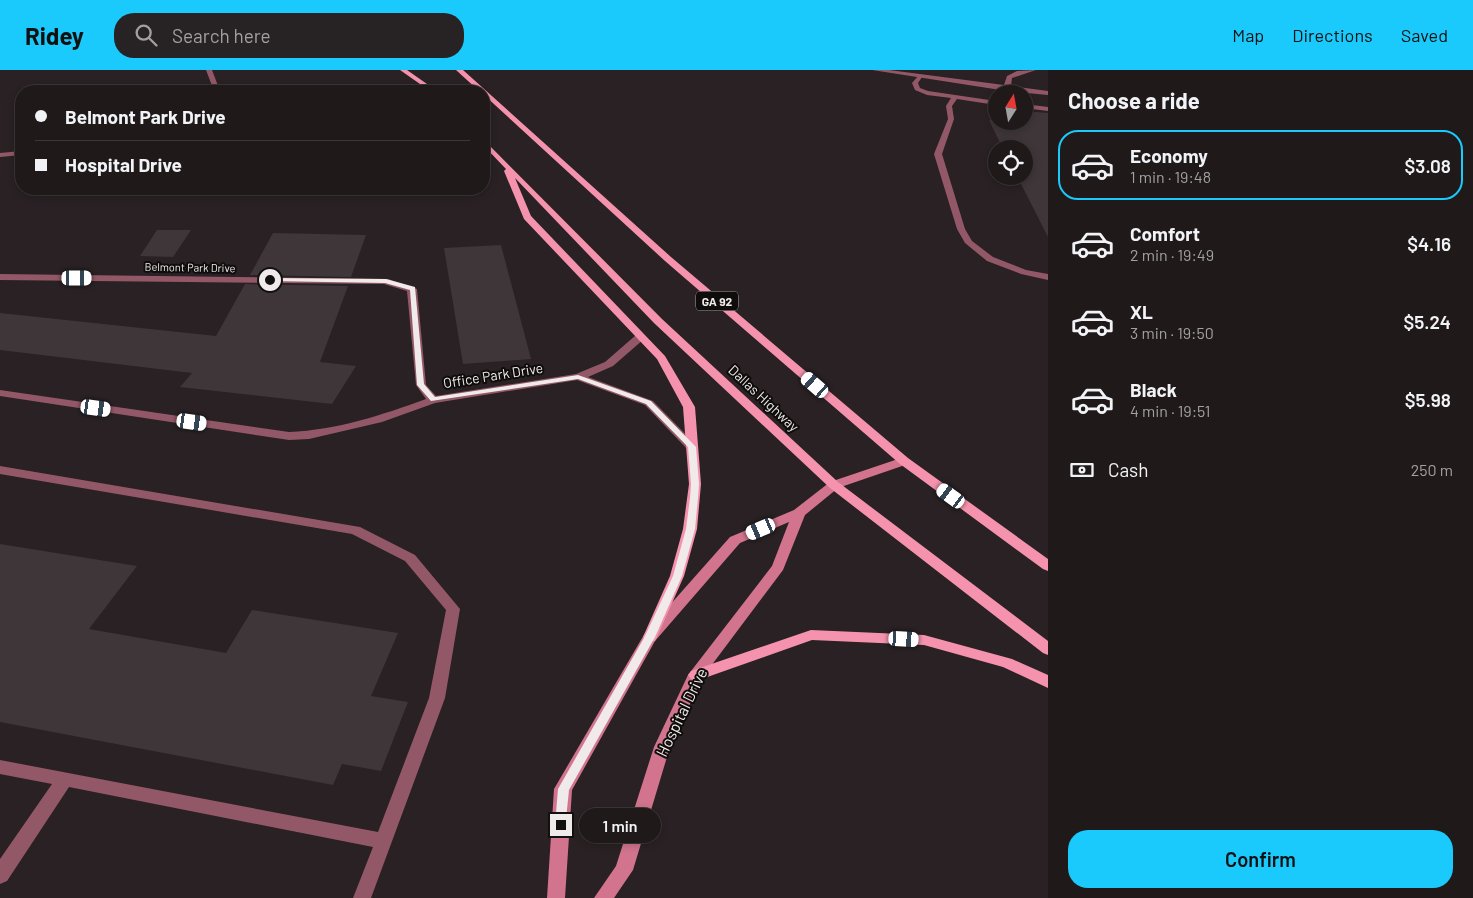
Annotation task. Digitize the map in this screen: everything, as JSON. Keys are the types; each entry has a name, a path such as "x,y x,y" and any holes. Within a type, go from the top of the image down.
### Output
{"main road":[{"path":"403,70 425,85"},
{"name":"GA 92","path":"459,70 475,85"},
{"name":"GA 92","path":"490,98 668,259 904,462 1048,566"},
{"name":"Dallas Highway","path":"490,148 658,321 834,485 1048,649"},
{"path":"505,164 527,217 661,358 689,407 695,484 690,529 677,576 650,637"},
{"path":"696,676 811,635 924,640 1007,663 1048,682"}],"street":[{"path":"209,70 216,85"},
{"path":"875,70 988,86"},
{"path":"1008,85 1010,77 1033,70"},
{"path":"919,77 915,83 917,88 927,93 988,102"},
{"path":"1033,92 1048,93"},
{"path":"955,98 949,106 951,119 938,154 965,236 969,243 990,259 1024,272 1048,277"},
{"path":"1033,107 1048,109"},
{"path":"0,155 15,154"},
{"name":"Belmont Park Drive","path":"0,277 386,281 412,289 420,385 433,400"},
{"name":"Office Park Drive","path":"0,394 289,436 309,435 378,420 433,400 578,377 609,364 640,337"},
{"name":"Office Park Drive","path":"578,377 649,403 692,447"},
{"path":"556,898 563,789 650,637 735,540 799,513 834,485 904,462"},
{"path":"0,470 355,530 410,558 453,609 437,698 362,898"},
{"name":"Hospital Drive","path":"603,898 624,870 662,747 696,676 778,568 799,513"},
{"path":"0,768 384,841"},
{"path":"0,876 64,780"}],"building":[{"path":"1033,112 1048,113 1048,237 1022,185 1033,185 1033,140 999,140 994,130 1033,130"},
{"path":"157,230 191,230 173,257 140,256"},
{"path":"273,233 366,235 351,277 250,275"},
{"path":"501,245 531,359 463,364 444,248"},
{"path":"245,284 348,286 320,362 356,366 332,404 180,387 192,373 0,350 0,313 216,336"},
{"path":"0,544 137,566 89,629 226,653 252,610 398,633 371,696 408,702 381,771 342,764 333,785 0,722"}],"route":[{"path":"270,280 386,281 412,289 420,385 433,400 578,377 649,403 692,447 695,484 694,498 690,529 677,576 650,637 563,789 561,825"}]}
